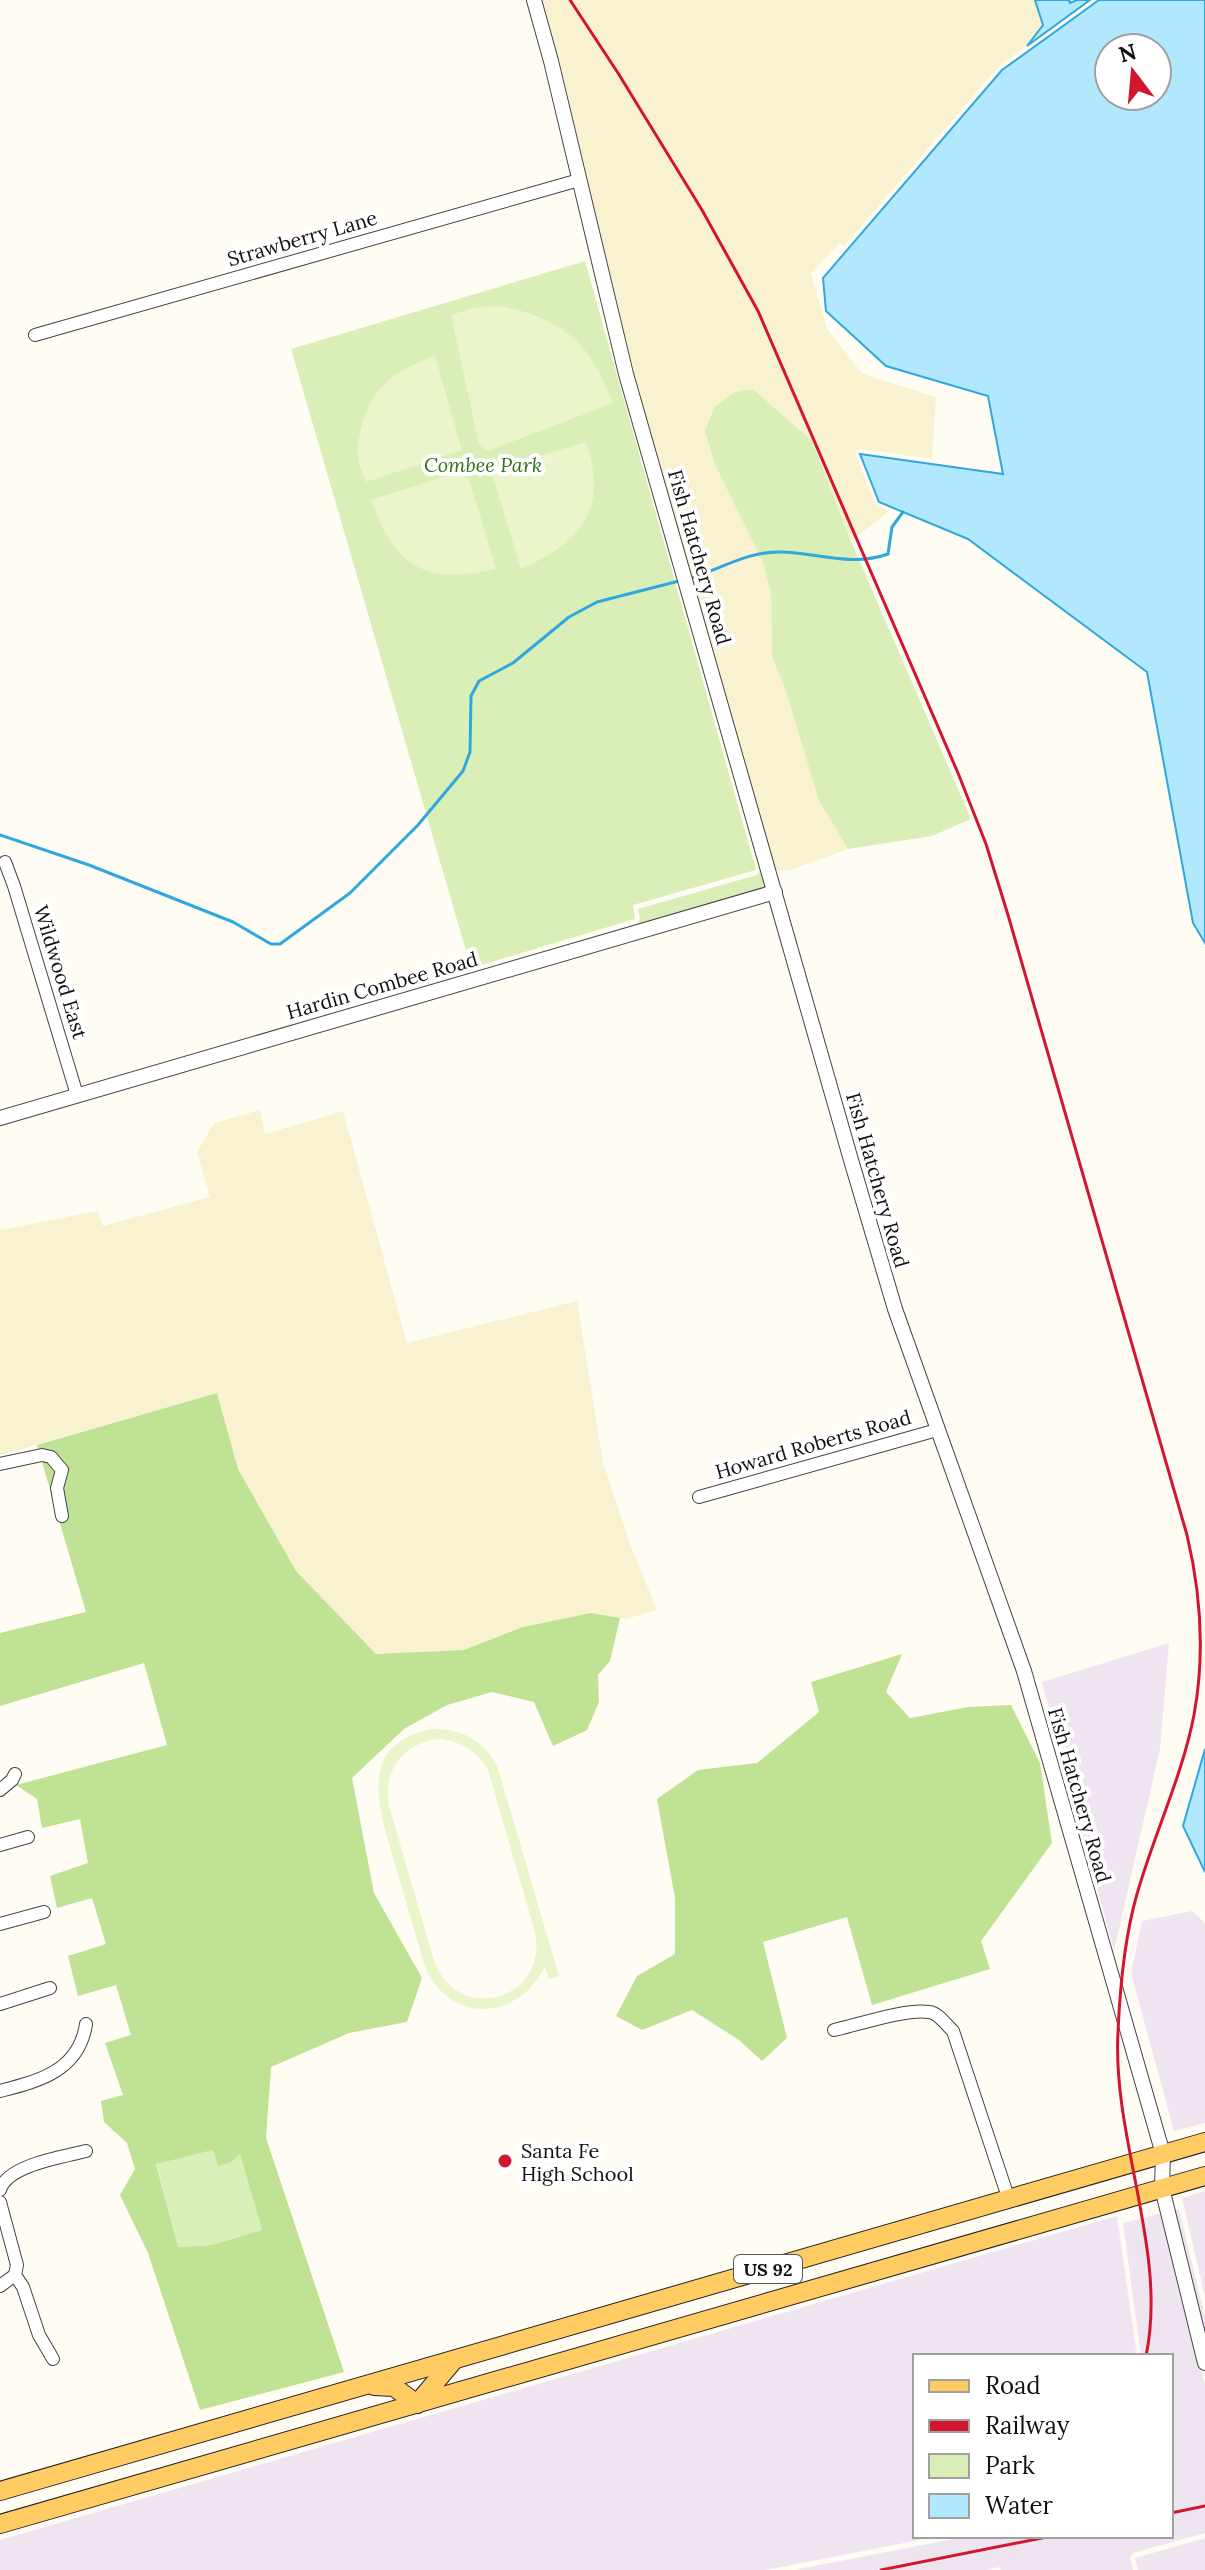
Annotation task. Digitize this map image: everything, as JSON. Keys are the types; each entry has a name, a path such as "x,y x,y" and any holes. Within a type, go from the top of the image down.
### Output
{"main road":[{"name":"US 92","path":"0,2491 1205,2142"},
{"name":"US 92","path":"0,2524 1205,2176"},
{"path":"363,2386 394,2387 417,2404 455,2360 482,2379 499,2380"}],"street":[{"name":"Fish Hatchery Road","path":"534,0 626,374 895,1309 1024,1671 1163,2154 1162,2188 1205,2363"},
{"name":"Strawberry Lane","path":"35,335 579,180"},
{"name":"Wildwood East","path":"5,862 77,1095"},
{"name":"Hardin Combee Road","path":"0,1118 775,892"},
{"name":"Howard Roberts Road","path":"699,1497 937,1430"},
{"path":"0,1464 42,1455 51,1457 62,1470 57,1488 62,1516"},
{"path":"0,1790 15,1774"},
{"path":"0,1845 28,1837"},
{"path":"0,1924 44,1912"},
{"path":"0,2004 50,1988"},
{"path":"834,2030 912,2012 929,2012 938,2016 953,2031 1009,2200"},
{"path":"0,2091 36,2082 59,2071 75,2055 86,2024"},
{"path":"0,2190 6,2179 18,2171 86,2151"},
{"path":"0,2202 17,2265 15,2275 0,2286"},
{"path":"15,2275 23,2287 39,2335 53,2359"}],"shaded area":[{"path":"540,0 1035,0 1043,25 1027,46 999,66 844,246 840,243 811,273 827,329 863,374 936,397 932,459 860,449 855,453 875,503 889,511 851,541 812,441 735,392 714,407 705,431 715,465 762,560 771,592 772,657 785,688 819,801 848,849 788,871 776,870 689,574 632,372"},
{"path":"260,1110 265,1134 343,1111 407,1343 577,1301 603,1462 630,1544 657,1610 626,1619 591,1613 523,1627 464,1651 376,1654 296,1571 238,1469 217,1393 0,1455 0,1230 98,1211 103,1226 210,1197 197,1152 214,1123"},
{"path":"1169,1643 1160,1749 1114,1951 1042,1682"},
{"path":"1192,1911 1205,1923 1205,2123 1174,2131 1131,1973 1142,1921"},
{"path":"1205,2191 1205,2297 1182,2198"},
{"path":"1179,2209 1205,2318 1205,2340 1173,2210"},
{"path":"1162,2213 1205,2385 1205,2533 1133,2553 1130,2558 1133,2570 1001,2570 999,2567 986,2570 794,2570 959,2538 1173,2538 1173,2354 1141,2354 1123,2223"},
{"path":"1117,2216 1137,2354 913,2354 913,2538 930,2538 766,2570 0,2570 0,2540"},
{"path":"1205,2538 1205,2570 1138,2570 1135,2558"}],"green space":[{"name":"Combee Park","path":"585,261 756,870 633,905 635,919 471,968 291,349"},
{"path":"502,306 543,319 572,337 595,364 613,403 488,451 479,445 451,315 473,308"},
{"path":"435,356 462,450 366,482 358,449 361,430 374,397 400,372"},
{"path":"753,389 812,441 851,541 971,819 932,836 848,849 819,801 785,688 772,657 771,592 762,560 715,465 705,431 714,407 735,392"},
{"path":"586,442 594,487 592,505 585,520 560,547 521,569 493,476 498,468"},
{"path":"459,472 469,479 496,569 450,575 416,566 402,556 391,542 371,500"},
{"path":"761,868 767,887 479,972 637,924 640,919 638,909 757,875"},
{"path":"217,1393 238,1469 296,1571 376,1654 464,1650 523,1627 591,1613 620,1618 610,1661 598,1675 599,1702 587,1730 553,1746 534,1702 492,1692 447,1705 404,1729 352,1778 374,1893 422,1978 407,2022 349,2033 271,2067 266,2138 344,2372 200,2410 148,2253 120,2195 135,2169 127,2143 104,2122 101,2101 123,2095 105,2043 131,2035 116,1985 78,1996 68,1956 106,1944 92,1898 57,1908 50,1876 88,1863 80,1819 42,1828 37,1799 16,1785 167,1745 144,1663 0,1706 0,1633 86,1612 37,1445","holes":["213,2150 218,2166 231,2162 240,2154 262,2230 212,2245 178,2247 156,2164"]},
{"path":"902,1654 886,1692 910,1718 968,1707 1011,1705 1040,1763 1052,1843 981,1941 990,1969 872,2005 847,1917 763,1942 787,2038 762,2061 739,2040 692,2010 642,2030 616,2016 637,1976 675,1954 675,1898 657,1799 698,1770 757,1763 819,1712 811,1682"},
{"path":"432,1729 462,1733 478,1742 497,1765 559,1976 549,1979 545,1966 533,1985 518,1998 501,2006 483,2009 465,2006 449,1998 435,1984 424,1964 384,1826 378,1784 381,1766 391,1750 407,1737","holes":["449,1740 474,1753 488,1770 535,1932 536,1955 528,1974 516,1988 499,1996 480,1998 462,1993 446,1981 434,1961 389,1806 389,1781 399,1760 417,1745"]},
{"path":"213,2150 219,2166 240,2154 262,2230 212,2245 178,2247 156,2163"}],"water":[{"path":"1035,0 1069,0 1070,3 1090,0 1027,46 1043,25"},
{"path":"1099,0 1205,0 1205,943 1193,923 1147,672 968,539 879,502 860,454 1003,474 988,396 886,366 826,311 823,278 1002,70"},
{"path":"1205,1749 1205,1872 1183,1826"}],"waterway":[{"path":"691,578 746,557 769,552 848,559 888,554 892,527 903,512"},
{"path":"0,835 89,865 233,922 271,944 280,944 350,893 418,825 463,771 470,752 471,696 479,681 513,663 569,617 597,602 679,581"}],"railway":[{"path":"570,0 702,210 758,311 958,773 986,844 1008,915 1187,1535 1196,1580 1200,1625 1200,1670 1194,1715 1133,1911 1123,1963 1118,2032 1118,2072 1123,2113 1150,2276 1151,2317 1146,2354"},
{"path":"1173,2513 1205,2506"},
{"path":"881,2570 1042,2538"}],"place":[{"name":"Santa Fe High School","path":"505,2161"}]}
